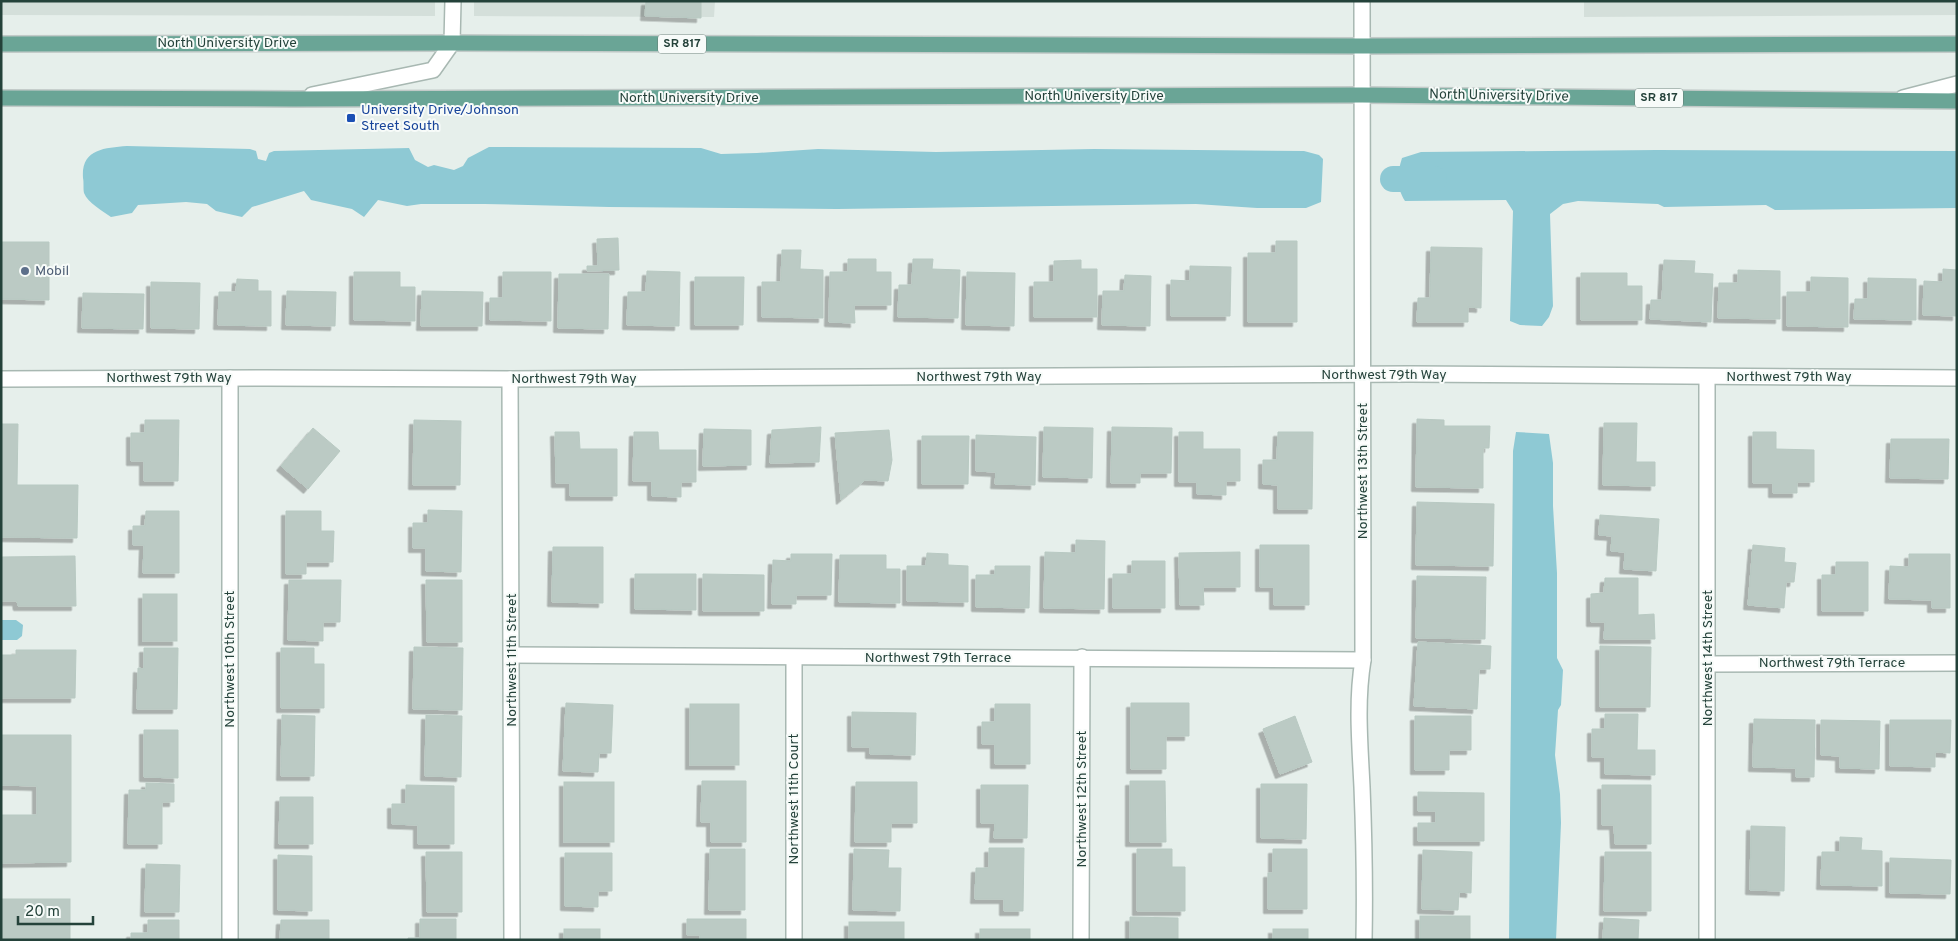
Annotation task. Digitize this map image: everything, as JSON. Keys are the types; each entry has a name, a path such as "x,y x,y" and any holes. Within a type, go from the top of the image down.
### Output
{"main road":[{"name":"North University Drive","path":"1,44 452,43 1363,46 1894,42 1957,44"},
{"name":"North University Drive","path":"1,98 294,99 1362,95 1957,101"}],"street":[{"path":"452,43 453,1"},
{"name":"Northwest 13th Street","path":"1362,1 1363,660 1360,679 1360,754 1364,940"},
{"name":"North University Drive","path":"294,99 433,70 452,43"},
{"name":"North University Drive","path":"1894,100 1957,84"},
{"name":"Northwest 79th Way","path":"1,379 510,380 1362,375 1957,378"},
{"name":"Northwest 14th Street","path":"1707,377 1707,940"},
{"name":"Northwest 10th Street","path":"230,378 230,940"},
{"name":"Northwest 11th Street","path":"510,380 512,940"},
{"name":"Northwest 79th Terrace","path":"512,655 1363,660"},
{"name":"Northwest 12th Street","path":"1081,940 1082,657"},
{"name":"Northwest 11th Court","path":"794,658 794,940"},
{"name":"Northwest 79th Terrace","path":"1708,664 1957,663"}],"shaded area":[{"path":"1,1 435,1 435,16 1,15"},
{"path":"474,1 715,1 714,17 474,16"},
{"path":"1584,1 1957,1 1957,15 1584,17"}],"water":[{"path":"127,146 250,149 256,151 258,159 266,161 269,153 274,151 409,148 415,160 428,167 434,165 454,170 463,166 468,158 489,147 701,148 721,154 818,149 936,152 1094,149 1304,151 1319,155 1323,159 1321,202 1306,208 1257,208 1196,204 837,209 485,204 421,204 407,206 378,200 364,217 352,209 311,200 304,191 252,207 242,217 216,211 207,204 186,202 138,205 132,213 111,217 86,197 84,193 83,168 90,156 102,149"},
{"path":"1657,150 1957,151 1957,208 1775,210 1766,205 1664,207 1658,204 1578,201 1563,204 1550,214 1553,306 1549,317 1542,326 1520,325 1510,321 1513,211 1506,200 1405,201 1399,185 1398,175 1402,158 1421,152"},
{"path":"1516,432 1549,434 1553,463 1553,506 1557,573 1557,658 1563,670 1555,755 1560,794 1561,823 1556,940 1509,940 1513,451"},
{"path":"1,620 16,620 23,625 22,636 17,640 1,640"}],"building":[{"path":"646,1 701,1 701,18 645,16"},
{"path":"618,238 619,270 587,271 587,266 598,266 597,239"},
{"path":"1276,241 1297,241 1297,322 1248,322 1248,253 1276,253"},
{"name":"Mobil","path":"1,242 49,242 49,300 1,299"},
{"path":"1431,247 1482,248 1481,308 1468,307 1468,322 1417,322 1418,298 1430,298"},
{"path":"782,250 801,250 800,269 823,270 823,318 762,317 762,282 781,282"},
{"path":"848,259 876,259 876,272 891,272 891,305 854,305 855,323 829,322 830,272 848,272"},
{"path":"913,259 933,259 932,269 960,270 958,318 898,317 899,285 912,285"},
{"path":"1081,260 1081,269 1097,269 1097,317 1034,317 1034,282 1054,282 1054,261"},
{"path":"1664,260 1695,261 1694,273 1713,274 1711,322 1650,319 1651,300 1662,300"},
{"path":"1190,266 1231,267 1230,316 1171,316 1171,280 1190,281"},
{"path":"1943,269 1957,270 1957,316 1923,315 1924,281 1943,282"},
{"path":"1738,270 1780,271 1780,319 1718,318 1719,283 1738,283"},
{"path":"647,271 680,272 679,326 627,325 628,292 646,292"},
{"path":"354,272 400,272 400,287 415,287 415,321 354,320"},
{"path":"503,272 551,272 551,321 490,320 490,298 503,298"},
{"path":"967,272 1015,273 1014,326 966,325"},
{"path":"1581,273 1627,273 1627,286 1642,286 1642,320 1581,320"},
{"path":"559,274 609,274 608,329 558,328"},
{"path":"1125,275 1151,276 1150,326 1102,325 1103,291 1124,291"},
{"path":"695,277 744,277 743,325 695,325"},
{"path":"1811,277 1848,278 1848,327 1787,326 1787,292 1811,292"},
{"path":"1868,278 1916,279 1916,320 1854,319 1855,299 1868,299"},
{"path":"237,279 258,280 258,291 271,291 271,326 218,325 219,292 236,292"},
{"path":"151,282 200,283 199,329 151,328"},
{"path":"287,291 336,292 335,326 286,325"},
{"path":"422,291 483,292 482,326 421,326"},
{"path":"83,293 144,294 143,329 82,328"},
{"path":"1417,419 1444,420 1444,426 1490,426 1489,448 1483,448 1483,488 1416,487"},
{"path":"145,420 179,420 178,481 144,481 144,461 131,461 131,433 145,433"},
{"path":"414,420 461,421 460,485 413,485"},
{"path":"1604,423 1637,423 1636,462 1655,462 1655,486 1603,485"},
{"path":"1,424 18,424 17,485 78,485 77,538 1,537"},
{"path":"821,427 819,462 770,463 772,430"},
{"path":"1044,427 1093,428 1092,478 1043,477"},
{"path":"1112,427 1172,428 1171,473 1140,473 1140,483 1111,483"},
{"path":"313,428 340,451 308,489 281,466"},
{"path":"704,429 751,430 751,465 703,466"},
{"path":"889,430 892,460 888,481 865,480 841,500 835,433"},
{"path":"555,432 579,432 580,449 617,449 617,496 570,496 570,483 556,483"},
{"path":"634,432 658,432 659,450 696,450 696,482 681,482 681,497 652,496 652,481 633,481"},
{"path":"1179,432 1203,432 1203,449 1240,449 1240,481 1226,481 1226,495 1197,494 1197,482 1179,482"},
{"path":"1278,432 1313,432 1312,509 1278,509 1278,485 1263,484 1263,460 1277,460"},
{"path":"1753,432 1776,432 1776,449 1814,450 1814,482 1797,482 1797,493 1773,493 1773,483 1753,483"},
{"path":"976,435 1036,437 1035,485 995,484 996,472 976,471"},
{"path":"922,436 969,436 968,484 922,484"},
{"path":"1891,439 1949,439 1948,479 1890,478"},
{"path":"1417,502 1494,504 1493,566 1416,565"},
{"path":"428,510 462,511 461,572 426,571 426,548 413,548 413,523 428,523"},
{"path":"146,511 179,511 179,573 143,573 144,545 133,545 133,526 145,526"},
{"path":"286,511 321,511 321,531 334,531 333,562 306,562 306,574 286,574"},
{"path":"1600,515 1659,519 1656,571 1624,569 1625,552 1611,551 1612,536 1599,535"},
{"path":"1076,540 1105,541 1104,609 1044,608 1045,552 1076,553"},
{"path":"1260,545 1309,545 1309,605 1274,605 1274,587 1260,587"},
{"path":"1753,545 1785,548 1784,562 1796,563 1794,582 1786,582 1784,608 1748,605"},
{"path":"553,547 603,547 603,603 552,602"},
{"path":"1240,552 1240,587 1203,587 1204,605 1180,605 1179,553"},
{"path":"927,553 948,554 948,565 968,566 968,602 907,601 907,566 926,566"},
{"path":"791,554 832,554 831,595 796,595 796,604 772,604 773,560 791,561"},
{"path":"1909,554 1950,554 1950,608 1932,608 1932,600 1889,599 1890,566 1909,567"},
{"path":"840,555 886,555 886,569 900,569 900,603 839,602"},
{"path":"75,556 76,606 18,606 17,601 1,601 1,557"},
{"path":"1132,561 1165,561 1165,608 1113,608 1113,574 1132,574"},
{"path":"1836,562 1868,562 1868,611 1822,611 1822,575 1836,575"},
{"path":"995,566 1030,566 1029,608 976,607 976,575 995,575"},
{"path":"635,574 696,574 696,610 635,609"},
{"path":"703,574 764,575 764,611 703,611"},
{"path":"1417,576 1486,577 1485,639 1416,638"},
{"path":"1605,578 1638,578 1638,615 1654,614 1655,639 1604,639 1605,622 1591,622 1591,594 1604,593"},
{"path":"289,580 341,580 340,622 323,622 323,641 288,640"},
{"path":"426,580 462,580 462,642 427,642"},
{"path":"143,594 177,594 177,641 143,641"},
{"path":"1418,642 1491,646 1490,669 1479,669 1477,709 1414,706"},
{"path":"1600,646 1651,647 1650,707 1600,707"},
{"path":"414,647 463,648 462,710 413,709"},
{"path":"144,648 178,648 177,709 137,709 138,668 144,669"},
{"path":"281,648 314,648 314,664 324,664 324,708 281,708"},
{"path":"16,650 76,650 75,698 1,698 1,655 16,655"},
{"path":"566,703 613,705 611,753 599,753 598,772 563,771"},
{"path":"1131,703 1189,703 1189,736 1166,736 1166,769 1131,769"},
{"path":"690,704 739,704 739,765 690,765"},
{"path":"995,704 1030,704 1030,764 995,764 995,744 982,744 982,722 995,722"},
{"path":"852,712 916,713 915,755 870,754 870,747 852,747"},
{"path":"1605,714 1638,714 1637,750 1655,750 1655,775 1605,774 1605,757 1592,757 1592,729 1605,729"},
{"path":"282,715 315,716 314,776 281,776"},
{"path":"426,715 462,716 461,777 425,776"},
{"path":"1295,716 1312,762 1280,774 1263,729"},
{"path":"1415,716 1471,716 1471,750 1449,750 1449,770 1415,770"},
{"path":"1754,719 1815,720 1814,777 1796,777 1796,768 1753,767"},
{"path":"1821,720 1880,721 1879,769 1840,768 1840,756 1821,755"},
{"path":"1890,720 1951,720 1950,753 1935,752 1935,767 1890,766"},
{"path":"144,730 178,730 178,778 144,777"},
{"path":"1,735 71,735 71,862 1,863 1,815 37,815 37,786 1,785"},
{"path":"702,781 746,781 746,842 711,842 711,822 701,822"},
{"path":"1130,781 1165,781 1166,842 1130,842"},
{"path":"564,782 614,782 614,842 564,842"},
{"path":"856,782 917,782 917,823 891,823 891,842 855,842"},
{"path":"146,783 174,784 174,802 162,802 162,844 128,844 129,790 146,790"},
{"path":"1261,784 1307,784 1306,839 1261,838"},
{"path":"406,785 454,786 454,844 418,844 418,825 392,824 392,804 406,804"},
{"path":"981,785 1028,785 1027,838 994,838 995,823 981,823"},
{"path":"1602,785 1651,785 1651,844 1615,844 1614,825 1602,825"},
{"path":"1418,792 1484,793 1484,841 1418,841 1418,823 1436,823 1436,811 1418,811"},
{"path":"280,797 313,797 313,844 279,844"},
{"path":"1751,826 1785,827 1784,891 1750,890"},
{"path":"1840,837 1862,838 1861,850 1882,851 1882,886 1821,885 1822,852 1840,852"},
{"path":"989,848 1024,848 1023,911 1004,911 1004,899 975,899 976,868 989,868"},
{"path":"710,849 745,849 745,910 709,910"},
{"path":"854,849 889,850 888,868 901,868 900,911 853,910"},
{"path":"1137,849 1172,849 1172,867 1185,867 1185,911 1137,911"},
{"path":"1273,849 1307,849 1307,909 1268,909 1268,873 1273,873"},
{"path":"1423,850 1472,852 1471,893 1459,892 1458,910 1422,909"},
{"path":"426,852 462,852 462,912 427,912"},
{"path":"1605,852 1651,852 1651,911 1604,911"},
{"path":"565,853 612,853 612,891 598,891 598,907 565,906"},
{"path":"278,855 312,856 312,911 278,910"},
{"path":"1890,858 1951,860 1950,894 1890,893"},
{"path":"146,864 180,865 179,912 145,912"},
{"path":"1,899 70,899 70,940 1,940"},
{"path":"1420,916 1470,916 1470,940 1420,940"},
{"path":"1130,917 1178,918 1178,940 1130,940"},
{"path":"1604,918 1639,920 1638,940 1603,940"},
{"path":"420,919 456,919 456,940 408,940 408,938 420,938"},
{"path":"687,919 746,919 746,940 700,940 700,935 687,935"},
{"path":"148,920 179,920 179,940 131,940 131,933 148,933"},
{"path":"281,920 329,920 329,940 280,940"},
{"path":"849,922 904,922 904,940 849,940"},
{"path":"564,929 600,929 600,940 564,940"},
{"path":"980,929 1030,929 1030,940 980,940"},
{"path":"1273,929 1308,929 1308,940 1273,940"}],"waterway":[{"path":"1393,179 1434,179"}],"place":[{"name":"University Drive/Johnson Street South","path":"351,118"},
{"name":"Mobil","path":"25,271"}]}
